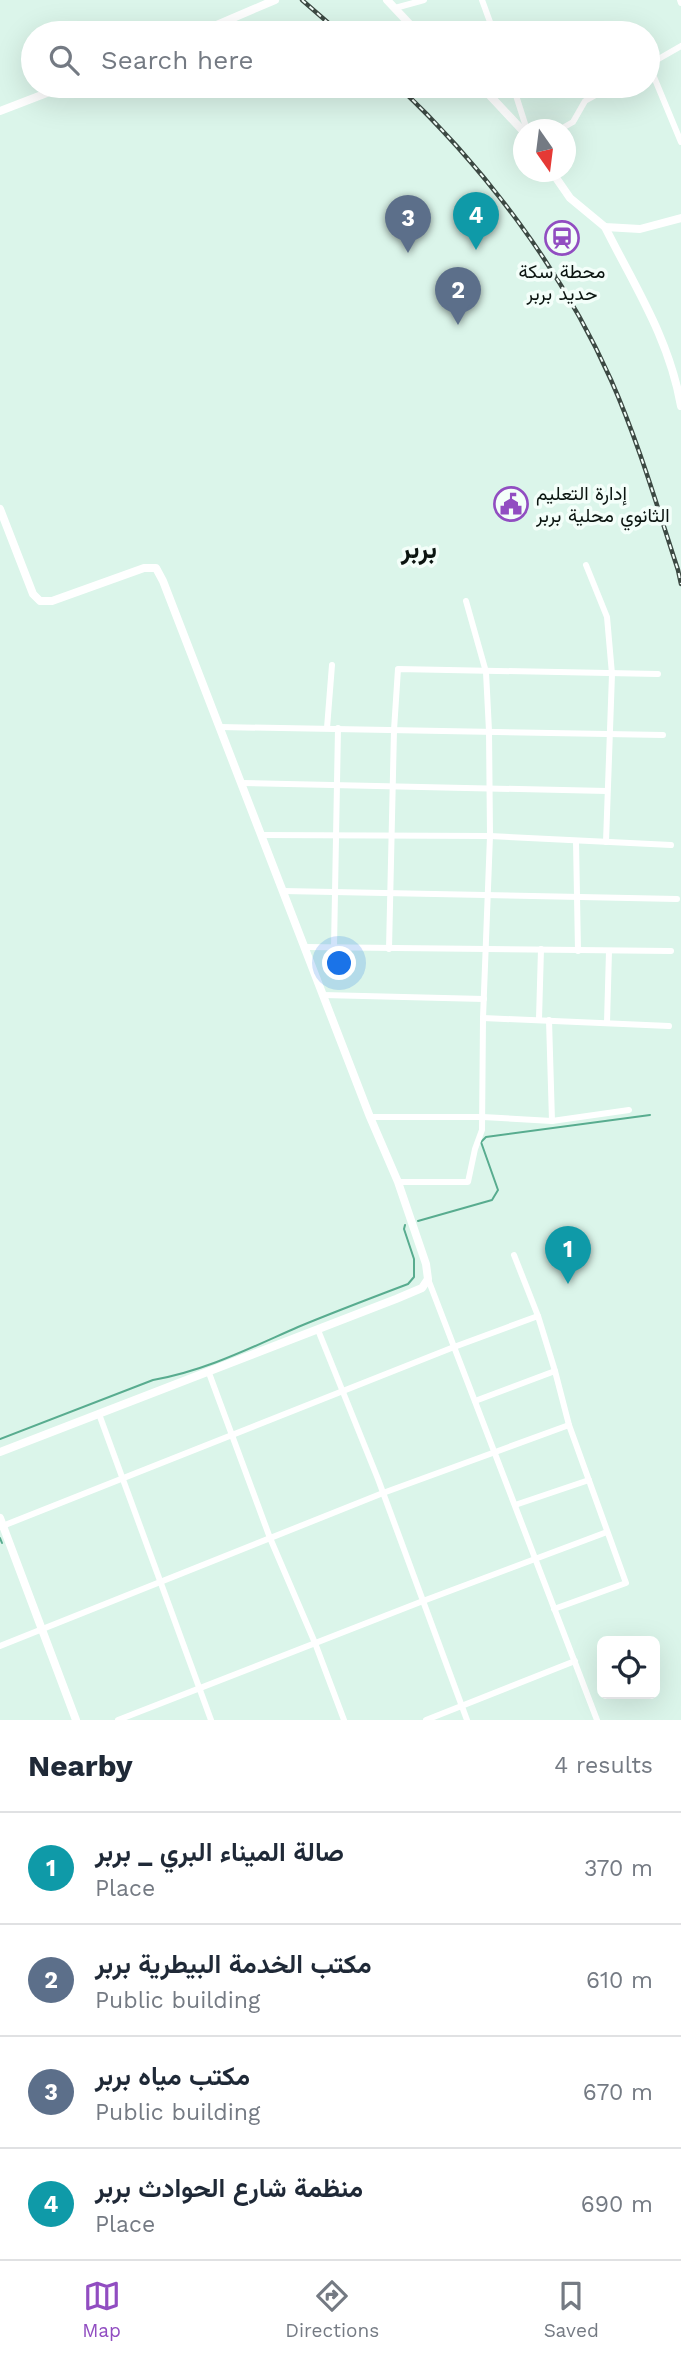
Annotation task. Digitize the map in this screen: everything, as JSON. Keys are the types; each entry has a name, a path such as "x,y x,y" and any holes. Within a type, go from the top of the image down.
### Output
{"street":[{"path":"226,21 275,0"},
{"path":"387,0 406,21"},
{"path":"395,9 424,0"},
{"path":"482,0 490,21"},
{"path":"660,58 681,46"},
{"path":"660,93 681,142"},
{"path":"0,111 34,98"},
{"path":"493,98 513,119"},
{"path":"516,98 522,119"},
{"path":"575,119 585,101 590,98"},
{"path":"559,182 570,198 605,227 657,324 676,377 681,406"},
{"path":"605,227 640,229 681,218"},
{"path":"0,509 33,594 40,601 51,601 144,568 156,568 163,581 370,1117 398,1182 426,1264 428,1279 596,1720"},
{"path":"586,565 607,617 612,674 606,842"},
{"path":"398,1182 468,1182 482,1130 490,836 489,731 486,672 466,601"},
{"path":"327,728 332,665"},
{"path":"388,949 398,669 658,674"},
{"path":"220,727 663,735"},
{"path":"334,948 338,728"},
{"path":"241,783 607,791"},
{"path":"261,835 490,836 671,845"},
{"path":"576,841 578,951"},
{"path":"283,891 677,899"},
{"path":"304,947 671,951"},
{"path":"539,1019 541,949"},
{"path":"607,1023 609,951"},
{"path":"323,995 484,999"},
{"path":"484,1018 669,1026"},
{"path":"550,1020 552,1121"},
{"path":"370,1117 483,1117 552,1121 629,1110"},
{"path":"514,1255 538,1316 569,1425 626,1583 554,1609"},
{"path":"0,1452 422,1288 428,1279"},
{"path":"76,1720 1,1523 538,1316"},
{"path":"318,1330 383,1493 467,1720"},
{"path":"475,1401 555,1371"},
{"path":"209,1373 270,1538 315,1643 344,1720"},
{"path":"99,1414 211,1720"},
{"path":"0,1646 383,1493 569,1425"},
{"path":"515,1505 589,1480"},
{"path":"118,1720 607,1532"},
{"path":"426,1720 575,1661"}],"waterway":[{"path":"418,1221 492,1200 498,1190 481,1142 486,1137 650,1115"},
{"path":"0,1439 153,1380 209,1365 408,1284 414,1277 414,1259 405,1225"},
{"path":"0,1538 2,1543"}],"railway":[{"path":"302,0 326,21"},
{"path":"410,98 491,186 519,222 569,299 621,403 647,474 681,584"}],"place":[{"name":"محطة سكة حديد بربر","path":"562,238"},
{"name":"منظمة شارع الحوادث بربر","path":"476,250"},
{"name":"مكتب مياه بربر","path":"408,253"},
{"name":"مكتب الخدمة البيطرية بربر","path":"458,325"},
{"name":"إدارة التعليم الثانوي محلية بربر","path":"511,504"},
{"name":"صالة الميناء البري _ بربر","path":"568,1284"}],"district":[{"name":"بربر","path":"419,549"}]}
